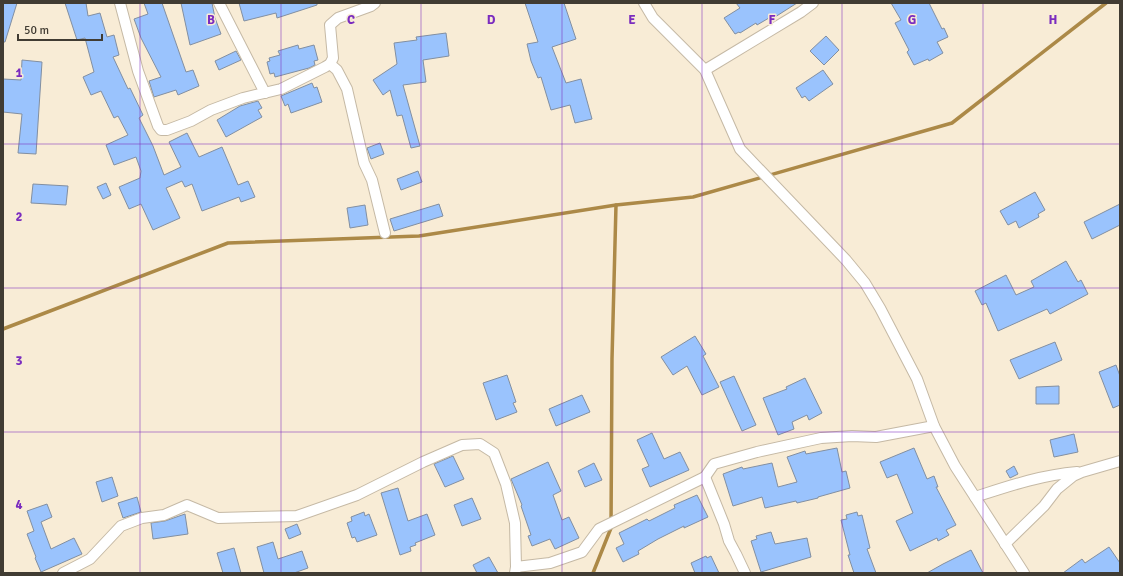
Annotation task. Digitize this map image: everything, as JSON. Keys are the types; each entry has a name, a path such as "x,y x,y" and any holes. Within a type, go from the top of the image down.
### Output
{"street":[{"path":"120,3 138,71 158,126 161,130 167,130 191,121 211,110 243,98 281,89 330,64 333,58 329,31 330,25 338,18 371,6 375,3"},
{"path":"219,3 265,93"},
{"path":"644,3 653,18 705,70 740,149 846,260 865,283 880,308 916,379 934,426 955,466 1024,573"},
{"path":"705,70 802,12 813,3"},
{"path":"330,64 337,70 347,89 364,163 372,180 385,233"},
{"path":"64,573 90,558 121,526 142,518 164,515 187,505 218,518 296,516 357,495 423,462 462,445 480,444 494,452 506,484 515,523 515,570 550,563 582,552 599,529 705,477 714,464 757,452 814,439 852,436 876,438 934,426"},
{"path":"1005,544 1044,506 1057,489 1073,476 1120,461"},
{"path":"975,497 1021,482 1056,474 1082,472"},
{"path":"705,477 724,524 729,541 746,573"}],"building":[{"path":"3,3 17,3 5,42 3,42"},
{"path":"65,3 86,3 88,16 100,13 107,37 114,35 119,55 113,57 128,89 130,88 143,115 139,118 153,146 164,175 181,167 169,142 187,133 199,157 222,147 238,185 248,181 255,197 241,202 239,197 202,211 192,184 185,187 182,181 166,188 180,218 153,230 141,204 129,209 119,187 140,178 141,171 136,157 114,165 106,145 128,135 118,116 114,118 101,91 91,95 83,77 94,72 85,38 77,40"},
{"path":"144,3 162,3 186,72 193,70 199,86 178,95 176,90 154,97 149,81 161,77 141,38 134,19 148,14"},
{"path":"181,3 212,3 215,18 221,34 190,45"},
{"path":"239,3 317,3 317,5 277,18 276,13 244,21"},
{"path":"525,3 564,3 576,39 552,47 566,83 581,79 592,119 575,123 570,105 551,110 541,77 538,78 531,61 527,44 538,42"},
{"path":"736,3 797,3 775,17 774,15 757,25 756,23 740,33 735,34 724,18 740,8"},
{"path":"891,3 929,3 942,29 944,28 948,37 937,42 943,53 929,61 928,59 914,65 907,52 909,50 895,23 901,20"},
{"path":"446,33 449,56 423,60 426,82 403,85 420,146 411,148 402,115 397,116 390,90 383,95 373,80 397,64 394,43 417,40 416,37"},
{"path":"826,36 839,50 824,65 810,51"},
{"path":"298,45 299,49 314,45 318,60 314,61 315,65 275,77 274,73 270,74 267,62 270,61 269,58 280,55 278,51"},
{"path":"236,51 241,60 219,70 215,61"},
{"path":"22,60 42,62 36,154 18,153 22,114 3,112 3,79 21,80"},
{"path":"823,70 833,84 809,101 805,96 802,98 796,88"},
{"path":"312,83 314,88 317,87 322,102 291,113 288,104 285,106 281,96"},
{"path":"258,101 262,108 258,110 262,117 226,137 217,120 240,106"},
{"path":"380,143 384,154 371,159 367,148"},
{"path":"418,171 422,182 401,190 397,179"},
{"path":"106,183 111,195 103,199 97,187"},
{"path":"33,184 68,186 66,205 31,203"},
{"path":"1035,192 1045,210 1038,214 1039,217 1019,228 1016,221 1008,225 1000,211"},
{"path":"439,204 443,216 394,231 390,219"},
{"path":"1120,204 1120,225 1092,239 1084,222"},
{"path":"365,205 368,225 350,228 347,208"},
{"path":"1066,261 1078,282 1081,280 1088,294 1050,314 1047,309 998,331 986,303 982,305 975,291 1006,275 1016,295 1034,287 1031,281"},
{"path":"695,336 706,354 703,356 719,387 702,395 687,366 673,375 661,357"},
{"path":"1055,342 1062,360 1019,379 1010,360"},
{"path":"1116,365 1120,376 1120,405 1113,408 1099,372"},
{"path":"507,375 516,402 513,403 517,412 496,420 483,383"},
{"path":"734,376 756,425 742,431 720,382"},
{"path":"805,378 822,413 809,420 807,415 792,422 794,429 778,435 763,398 787,389 786,387"},
{"path":"1059,386 1059,404 1036,404 1036,387"},
{"path":"582,395 590,412 556,426 549,409"},
{"path":"652,433 664,459 680,452 689,470 650,487 642,469 649,466 637,440"},
{"path":"1074,434 1078,452 1054,457 1050,440"},
{"path":"837,448 842,472 846,471 850,488 797,503 796,501 765,508 762,497 733,506 723,474 742,467 743,469 772,463 778,487 797,482 787,457 805,451 806,454"},
{"path":"914,448 927,479 934,476 938,487 936,487 956,525 946,530 949,535 938,541 937,538 910,551 896,521 913,513 897,474 887,478 880,462"},
{"path":"453,456 464,479 445,487 434,464"},
{"path":"548,462 561,491 553,495 562,520 569,517 579,538 555,549 550,539 532,546 528,536 531,535 521,506 522,505 511,479"},
{"path":"594,463 602,480 585,487 578,471"},
{"path":"1014,466 1018,474 1010,478 1006,471"},
{"path":"112,477 118,496 102,502 96,482"},
{"path":"398,488 408,521 427,514 435,535 415,543 416,545 410,547 411,551 400,555 381,493"},
{"path":"697,495 708,517 684,528 684,526 658,539 638,551 639,554 623,562 616,548 624,544 619,533 647,519 649,521 675,508 674,505"},
{"path":"137,497 141,512 123,518 118,503"},
{"path":"472,498 481,519 462,526 454,505"},
{"path":"47,504 52,517 41,522 51,549 74,538 82,554 41,572 27,534 34,531 27,511"},
{"path":"364,512 365,516 369,514 377,535 357,542 355,537 352,538 347,523 352,521 351,517"},
{"path":"857,512 858,516 862,515 870,548 867,549 876,573 854,573 848,555 850,555 841,520 847,519 846,515"},
{"path":"185,514 188,534 153,539 151,523 165,521"},
{"path":"297,524 301,534 289,539 285,529"},
{"path":"771,532 775,544 807,538 811,557 761,572 751,541 757,539 756,536"},
{"path":"273,542 278,559 302,551 308,568 294,573 264,573 257,547"},
{"path":"1109,547 1120,563 1120,573 1063,573 1082,559 1085,563"},
{"path":"234,548 241,573 223,573 217,553"},
{"path":"971,550 983,573 927,573 943,564"},
{"path":"706,556 707,558 711,556 719,573 695,573 691,563"},
{"path":"489,557 498,573 477,573 473,565"}],"waterway":[{"path":"3,329 228,243 419,236 616,205 693,197 952,123 1106,3"},
{"path":"593,573 611,528 612,359 616,205"}]}
